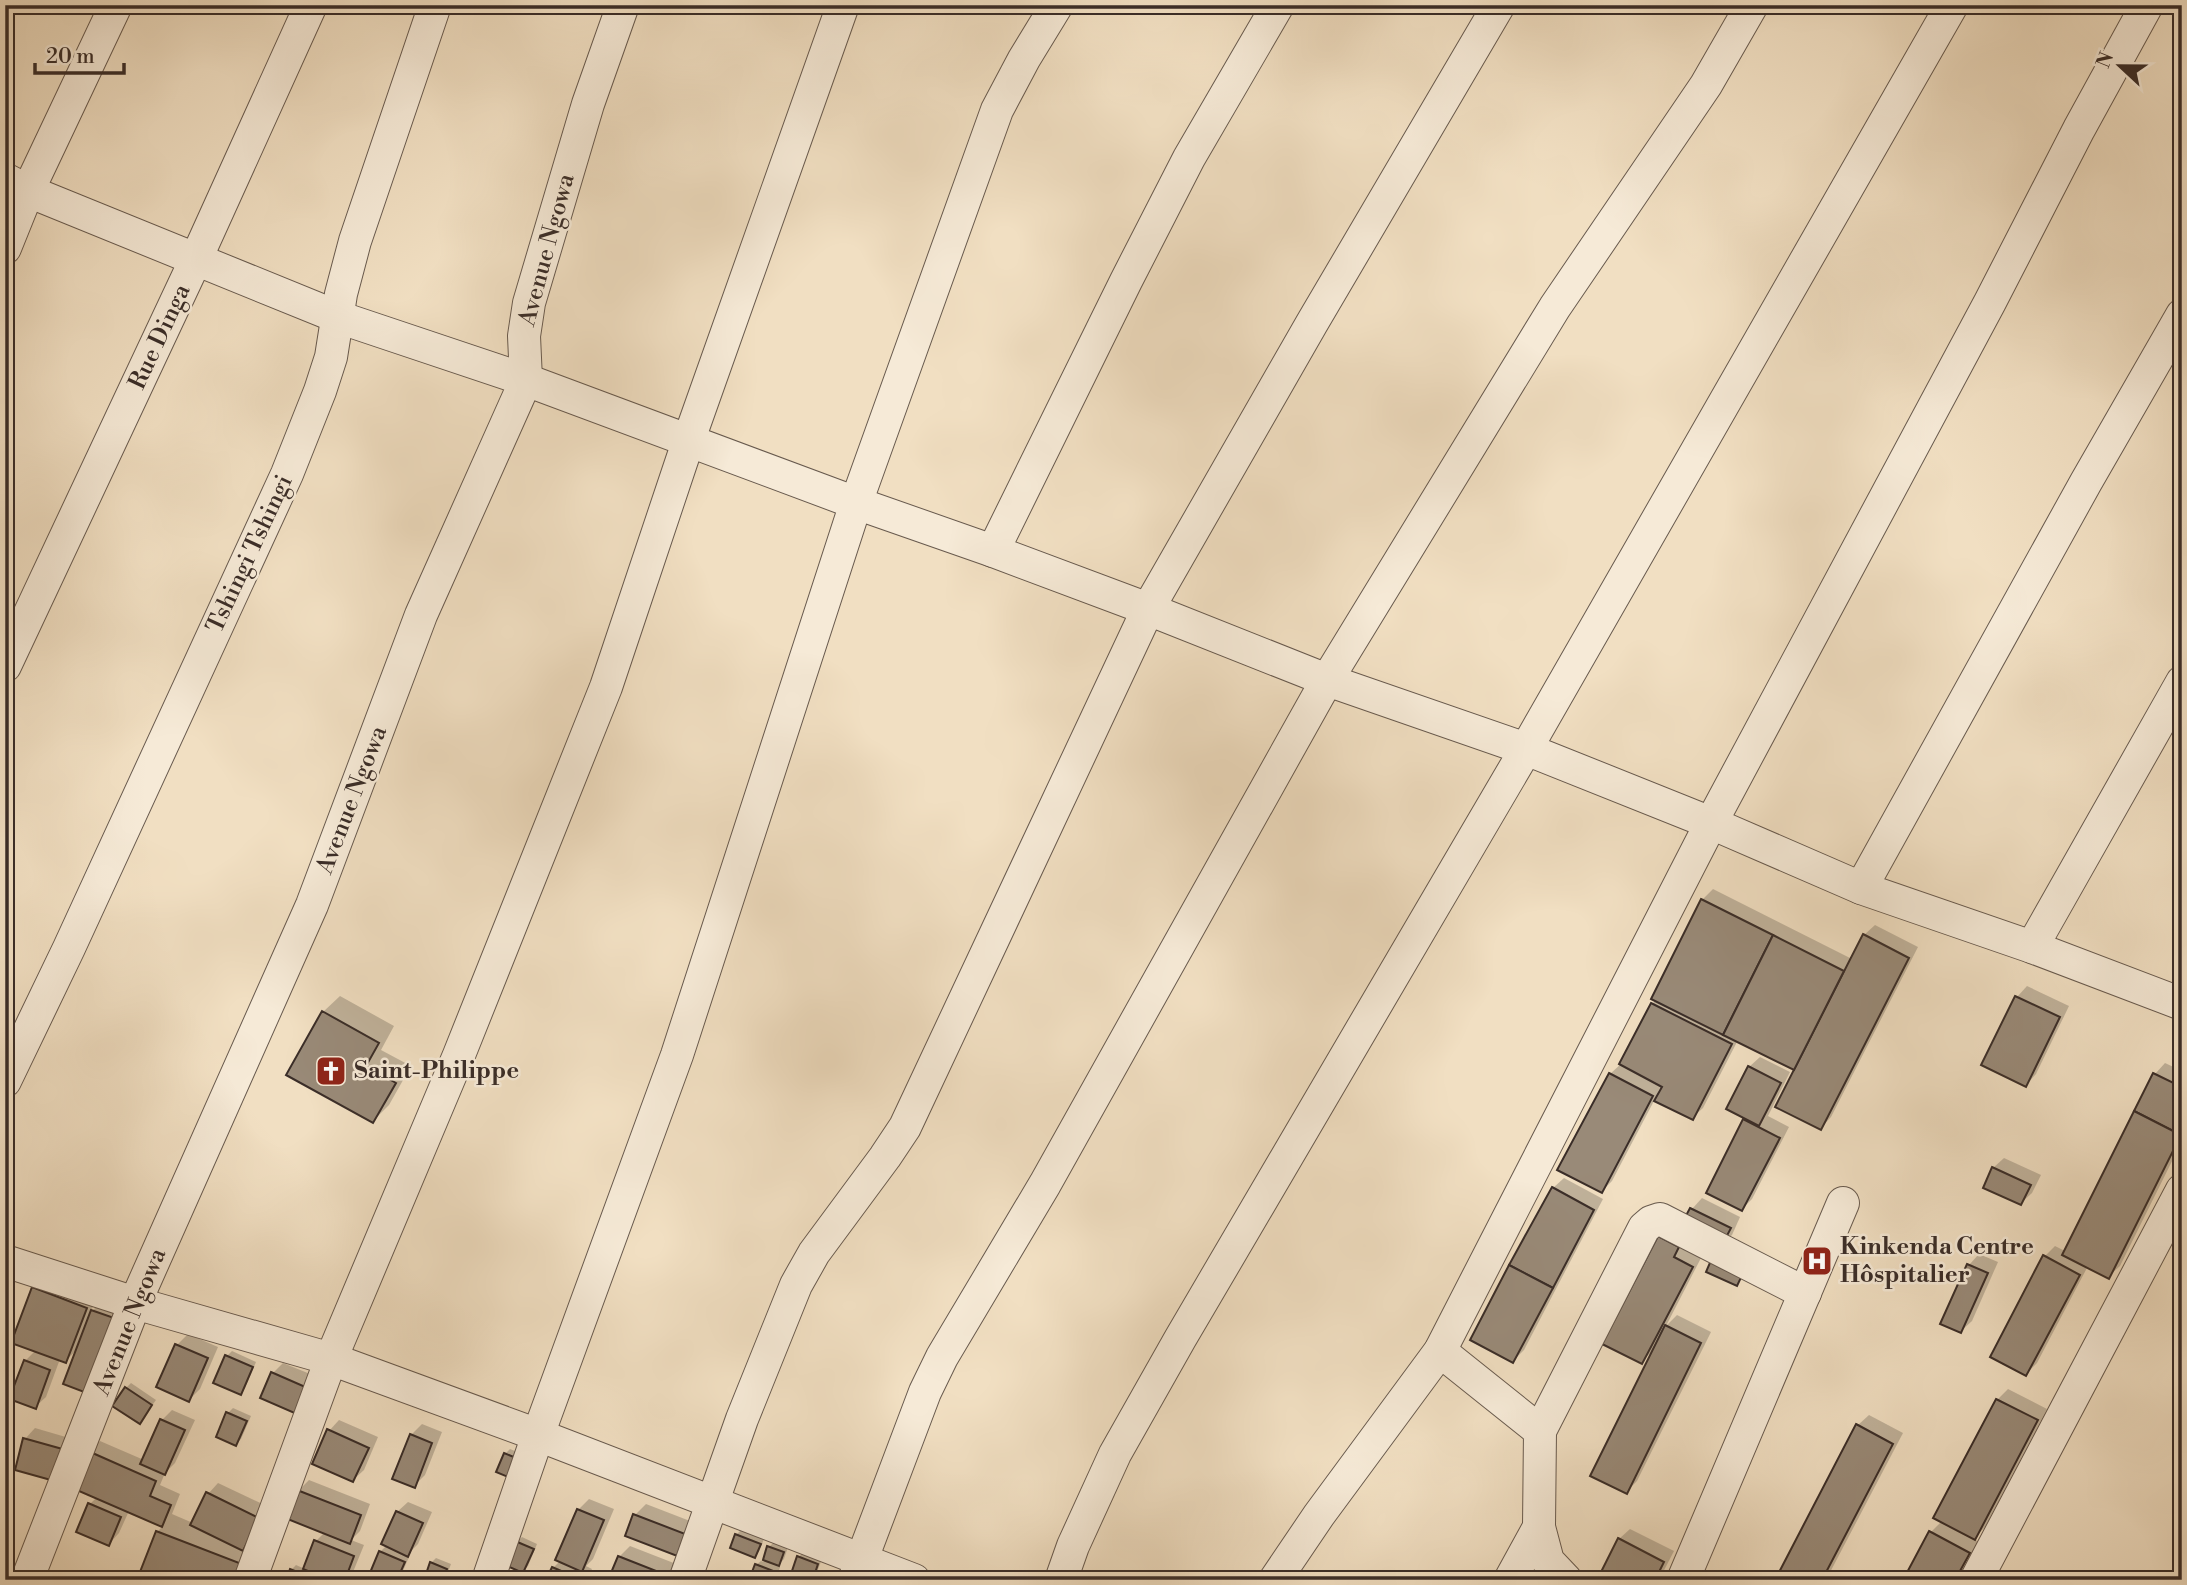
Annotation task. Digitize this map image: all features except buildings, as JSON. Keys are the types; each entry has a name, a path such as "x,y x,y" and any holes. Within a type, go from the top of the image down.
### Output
{"street":[{"path":"5,248 17,185 116,5"},
{"name":"Rue Dinga","path":"5,666 311,5"},
{"name":"Tshingi Tshingi","path":"5,1081 287,474 331,357 341,294 355,240 435,5"},
{"name":"Avenue Ngowa","path":"27,1580 135,1303 312,905 421,615 526,380 524,336 529,303 588,104 623,5"},
{"path":"250,1580 331,1359 459,1055 606,687 688,442 843,5"},
{"path":"488,1580 677,1055 856,503 997,110 1057,5"},
{"path":"993,551 1189,158 1278,5"},
{"path":"685,1580 742,1419 796,1286 814,1253 905,1127 1148,609 1499,5"},
{"path":"857,1570 925,1392 942,1357 1045,1184 1327,680 1555,307 1706,85 1752,5"},
{"path":"1061,1580 1073,1546 1115,1454 1180,1339 1526,750 1952,5"},
{"path":"1275,1580 1327,1504 1440,1351 1711,823 2147,5"},
{"path":"17,185 338,317 526,380 688,442 993,551 1327,680 1526,750 1711,823 1861,888 2032,947 2182,1004"},
{"path":"1861,888 2086,482 2182,315"},
{"path":"2032,947 2182,682"},
{"path":"1976,1580 2182,1190"},
{"path":"1683,1580 1843,1203"},
{"path":"1566,1580 1548,1560 1539,1527 1541,1431 1644,1227 1660,1219 1805,1293"},
{"path":"5,1261 135,1303 331,1359 713,1501 857,1570 914,1580"},
{"path":"1440,1351 1541,1431"},
{"path":"1510,1580 1539,1527"}],"place":[{"name":"Saint-Philippe","path":"331,1071"},
{"name":"Kinkenda Centre Hôspitalier","path":"1817,1261"}]}
